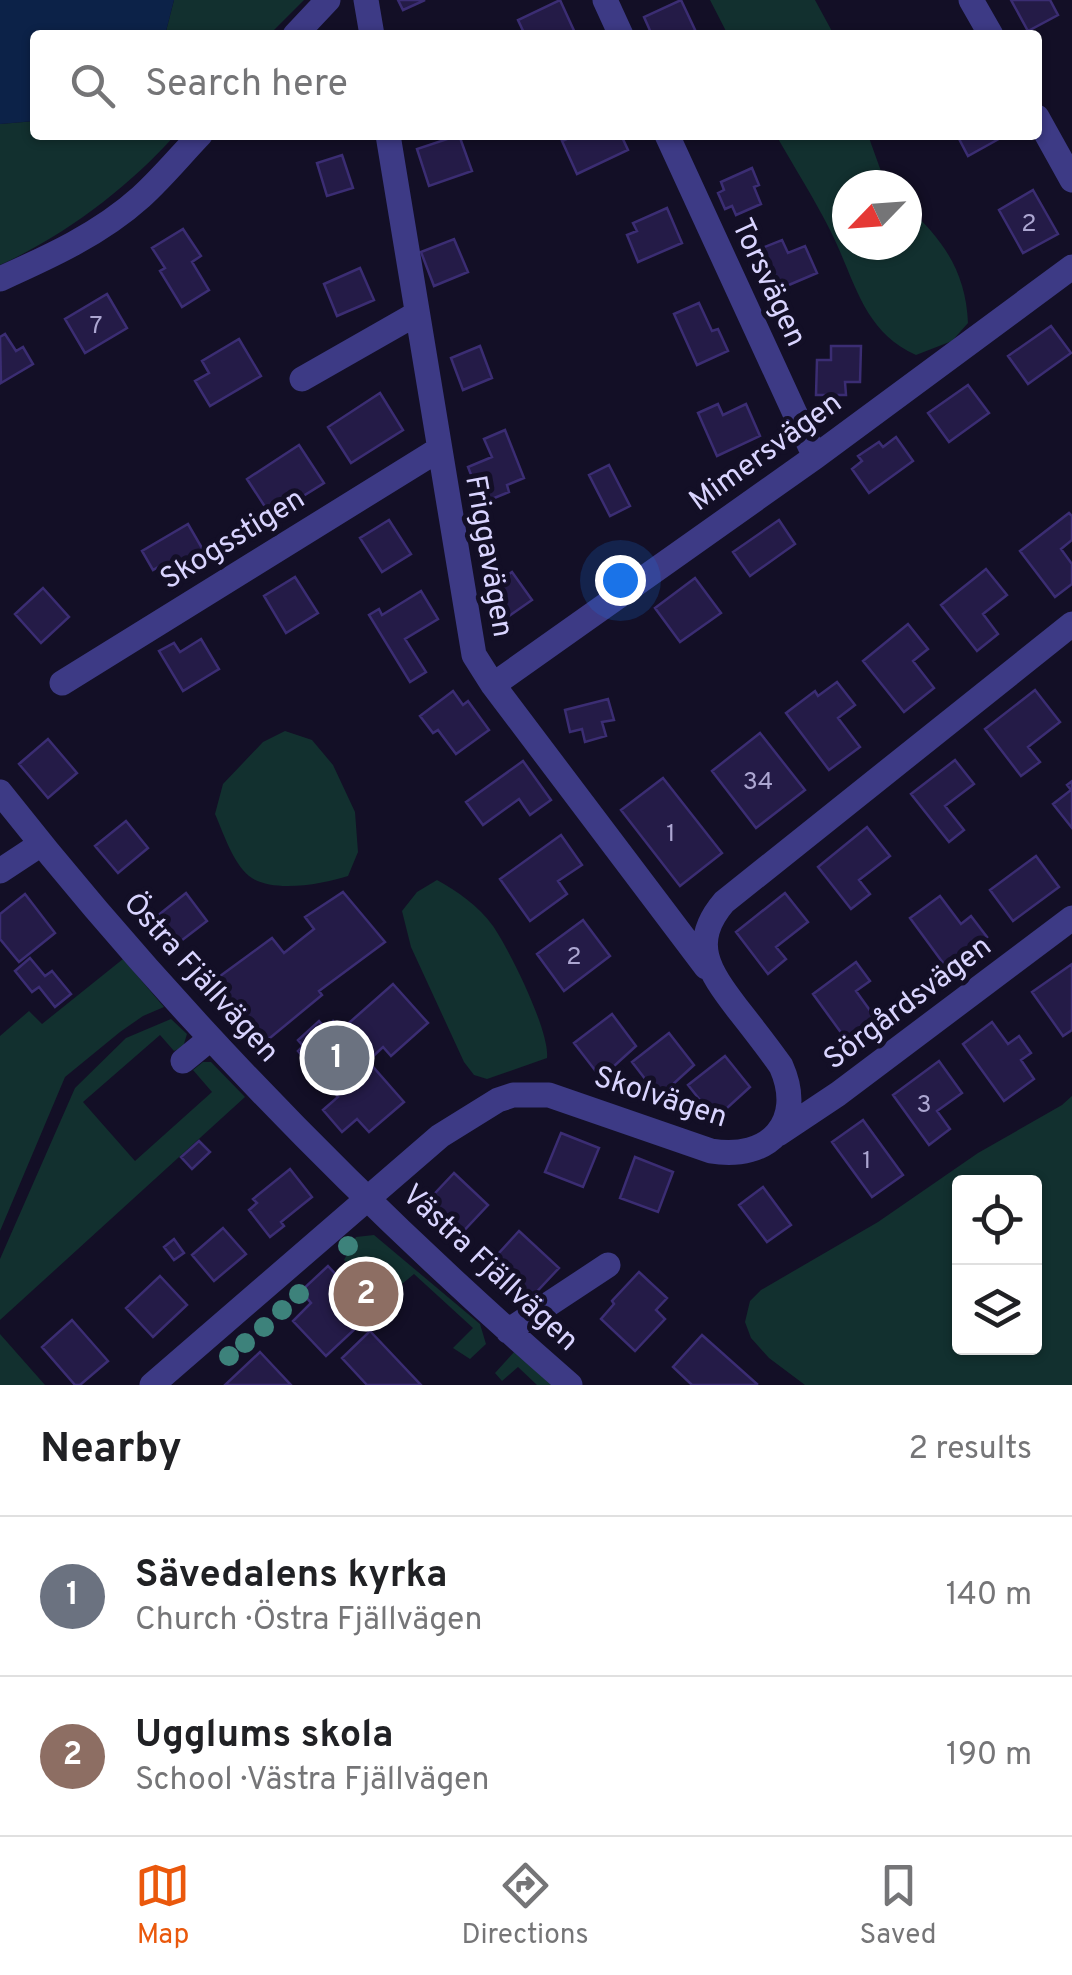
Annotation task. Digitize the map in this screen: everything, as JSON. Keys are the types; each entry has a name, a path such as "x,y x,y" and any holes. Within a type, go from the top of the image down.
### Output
{"street":[{"path":"300,30 328,0"},
{"path":"366,0 371,30"},
{"path":"604,0 619,30"},
{"path":"971,0 988,30"},
{"path":"1042,126 1072,180"},
{"path":"0,279 50,257 98,229 140,198 195,140"},
{"name":"Friggavägen","path":"389,140 474,655 492,685 712,975"},
{"name":"Torsvägen","path":"669,140 815,456"},
{"name":"Mimersvägen","path":"492,685 815,456 1072,267"},
{"path":"302,380 416,314"},
{"name":"Skogsstigen","path":"62,682 438,450"},
{"path":"778,1134 787,1122 790,1107 787,1079 782,1066 712,975 706,931 712,916 724,902 1072,624"},
{"name":"Östra Fjällvägen","path":"0,792 210,1039 367,1196"},
{"path":"0,870 41,844"},
{"name":"Sörgårdsvägen","path":"778,1134 838,1094 1072,918"},
{"path":"183,1062 210,1039"},
{"name":"Skolvägen","path":"152,1385 367,1196 480,1108 513,1096 534,1094 567,1099 728,1154 752,1149 778,1134"},
{"name":"Västra Fjällvägen","path":"367,1196 570,1385"},
{"path":"508,1331 608,1265"}],"green space":[{"path":"174,0 304,0 274,30 166,30"},
{"path":"710,0 815,0 831,30 725,30"},
{"path":"30,121 30,140 170,140 94,209 48,240 0,265 0,124"},
{"path":"779,140 870,140 881,170 832,170 832,234"},
{"path":"922,222 942,245 958,273 968,323 952,341 916,355 883,332 862,302 843,260 922,260"},
{"path":"285,731 312,740 333,765 355,812 358,852 348,876 297,886 270,885 243,870 225,838 215,814 223,784 263,742"},
{"path":"437,880 474,905 500,937 535,1010 547,1058 487,1079 474,1075 464,1062 411,947 402,911 417,892"},
{"path":"123,959 164,1007 120,1032 65,1077 0,1231 0,1036 29,1011 42,1024"},
{"path":"171,1019 187,1034 183,1047 174,1051 160,1035 83,1102 135,1161 212,1092 193,1070 203,1062 211,1062 245,1097 0,1320 0,1259 75,1088 126,1038"},
{"path":"1072,1096 1072,1385 805,1385 769,1358 751,1338 745,1322 750,1301 761,1290 878,1222 978,1153"},
{"path":"374,1235 480,1324 486,1344 470,1359 453,1348 473,1328 414,1274 396,1289 382,1276 366,1291 351,1275 355,1270 344,1260 356,1237"},
{"path":"0,1334 45,1385 0,1385"},
{"path":"514,1352 552,1385 537,1385 518,1367 502,1381 495,1373"}],"water":[{"path":"0,0 174,0 166,30 30,30 30,121 0,124"}],"building":[{"path":"398,0 425,0 403,10"},
{"path":"560,0 574,30 523,30 518,20"},
{"path":"681,0 695,30 650,30 644,17"},
{"path":"1011,0 1050,0 1058,15 1027,30"},
{"path":"444,140 461,140 472,171 429,186 417,149"},
{"path":"623,140 628,150 577,174 562,141"},
{"path":"960,140 997,140 968,156"},
{"path":"342,155 353,188 327,196 317,163"},
{"path":"752,168 761,204 736,215 732,206 725,209 718,193 724,190 721,182"},
{"path":"1033,190 1058,234 1023,253 999,210"},
{"path":"667,208 682,243 638,262 627,235 637,231 633,223"},
{"path":"183,229 201,256 192,262 209,290 182,307 160,271 165,268 152,248"},
{"path":"454,239 468,272 434,286 421,252"},
{"path":"782,240 788,253 805,246 817,273 770,293 752,252"},
{"path":"360,268 374,300 337,316 324,284"},
{"path":"107,294 127,328 85,353 65,319"},
{"path":"699,303 712,331 718,329 728,351 697,365 674,314"},
{"path":"1051,326 1071,353 1028,384 1008,356"},
{"path":"5,334 16,351 23,347 33,364 1,383 0,337"},
{"path":"239,339 261,376 210,406 195,381 209,373 202,361"},
{"path":"480,346 492,378 463,390 451,358"},
{"path":"831,346 861,346 860,382 845,382 846,395 816,395 817,360 831,360"},
{"path":"968,385 989,413 949,442 928,413"},
{"path":"380,393 403,430 351,463 328,427"},
{"path":"718,404 723,415 746,404 760,436 717,456 698,413"},
{"path":"505,430 524,478 507,485 509,492 482,503 468,467 492,457 484,439"},
{"path":"896,437 913,461 869,493 852,469 862,461 858,456 879,442 883,447"},
{"path":"299,445 324,483 271,516 247,479"},
{"path":"609,465 630,506 610,516 589,475"},
{"path":"1069,513 1072,540 1061,549 1072,564 1072,584 1055,597 1020,551"},
{"path":"389,520 411,554 382,572 360,538"},
{"path":"779,520 795,544 750,576 733,552"},
{"path":"188,524 206,555 167,577 160,566 153,570 142,551"},
{"path":"986,569 1007,595 983,614 998,634 977,651 941,605"},
{"path":"512,572 532,600 509,616 489,588"},
{"path":"295,577 318,613 286,633 264,596"},
{"path":"695,578 721,613 680,642 655,608"},
{"path":"43,588 69,617 41,643 15,614"},
{"path":"421,591 438,619 405,639 426,672 410,682 369,615 379,609 382,615"},
{"path":"908,624 928,649 913,661 934,688 904,712 863,661"},
{"path":"201,639 219,669 183,691 159,651 174,643 180,652"},
{"path":"837,682 855,705 838,718 860,747 829,770 786,713 815,691 818,696"},
{"path":"1035,690 1060,722 1028,747 1040,762 1021,776 985,729"},
{"path":"453,691 463,705 468,701 489,730 456,754 438,730 433,733 420,716"},
{"path":"608,699 614,720 602,722 606,736 585,742 582,729 570,732 565,710"},
{"path":"760,733 805,790 756,828 712,771"},
{"path":"48,739 77,773 48,798 19,764"},
{"path":"955,760 974,784 945,806 964,830 949,842 911,794"},
{"path":"523,761 551,800 530,815 519,799 483,825 466,802"},
{"path":"663,778 722,853 680,886 621,810"},
{"path":"1072,781 1072,828 1053,804 1071,790 1067,785"},
{"path":"126,821 148,848 118,873 95,846"},
{"path":"867,827 890,856 859,880 870,894 851,909 818,867"},
{"path":"561,835 582,865 558,881 567,894 530,921 500,879"},
{"path":"1036,856 1059,887 1013,921 990,890"},
{"path":"343,892 385,942 319,991 322,995 265,1042 212,982 272,938 284,953 314,929 305,917"},
{"path":"186,893 207,921 177,944 156,917"},
{"path":"785,893 808,922 776,947 786,959 768,974 736,932"},
{"path":"25,894 55,933 19,962 0,939 0,914"},
{"path":"940,896 961,924 971,916 987,937 946,967 910,918"},
{"path":"583,920 610,956 564,991 537,954"},
{"path":"30,958 45,976 52,971 71,994 55,1007 39,987 32,992 15,971"},
{"path":"856,962 870,981 856,991 879,1023 850,1045 813,994"},
{"path":"1072,964 1072,1030 1063,1036 1032,992"},
{"path":"393,984 428,1023 391,1056 383,1047 368,1061 404,1102 369,1132 357,1119 342,1132 323,1110 338,1097 298,1051 303,1046 298,1040 319,1021 325,1028 333,1021 341,1030"},
{"path":"612,1014 636,1046 601,1078 574,1043"},
{"path":"992,1022 1008,1044 1019,1036 1031,1053 1021,1060 1034,1079 1004,1101 963,1044"},
{"path":"669,1033 694,1065 659,1097 632,1062"},
{"path":"725,1056 750,1087 715,1119 688,1085"},
{"path":"939,1061 962,1093 937,1111 950,1129 929,1145 893,1095"},
{"path":"863,1120 903,1175 872,1197 832,1142"},
{"path":"561,1133 599,1148 583,1187 545,1172"},
{"path":"199,1141 210,1152 192,1169 181,1157"},
{"path":"635,1157 673,1172 658,1212 620,1198"},
{"path":"290,1169 312,1197 281,1222 284,1226 270,1237 249,1210 257,1203 253,1199"},
{"path":"454,1173 488,1205 457,1238 423,1206"},
{"path":"763,1187 791,1225 767,1242 739,1205"},
{"path":"223,1228 246,1254 214,1281 192,1255"},
{"path":"519,1231 559,1268 528,1301 489,1264"},
{"path":"174,1239 184,1253 174,1260 164,1247"},
{"path":"328,1266 372,1313 326,1356 293,1321 311,1303 301,1291"},
{"path":"639,1272 667,1298 656,1310 665,1319 635,1351 601,1319"},
{"path":"160,1276 187,1305 153,1337 126,1308"},
{"path":"72,1320 108,1361 80,1385 75,1385 42,1347"},
{"path":"370,1331 421,1385 367,1385 342,1358"},
{"path":"702,1335 757,1384 692,1385 673,1367"},
{"path":"260,1352 291,1385 225,1385"}],"place":[{"name":"Sävedalens kyrka","path":"337,1058"},
{"name":"Ugglums skola","path":"366,1294"}]}
